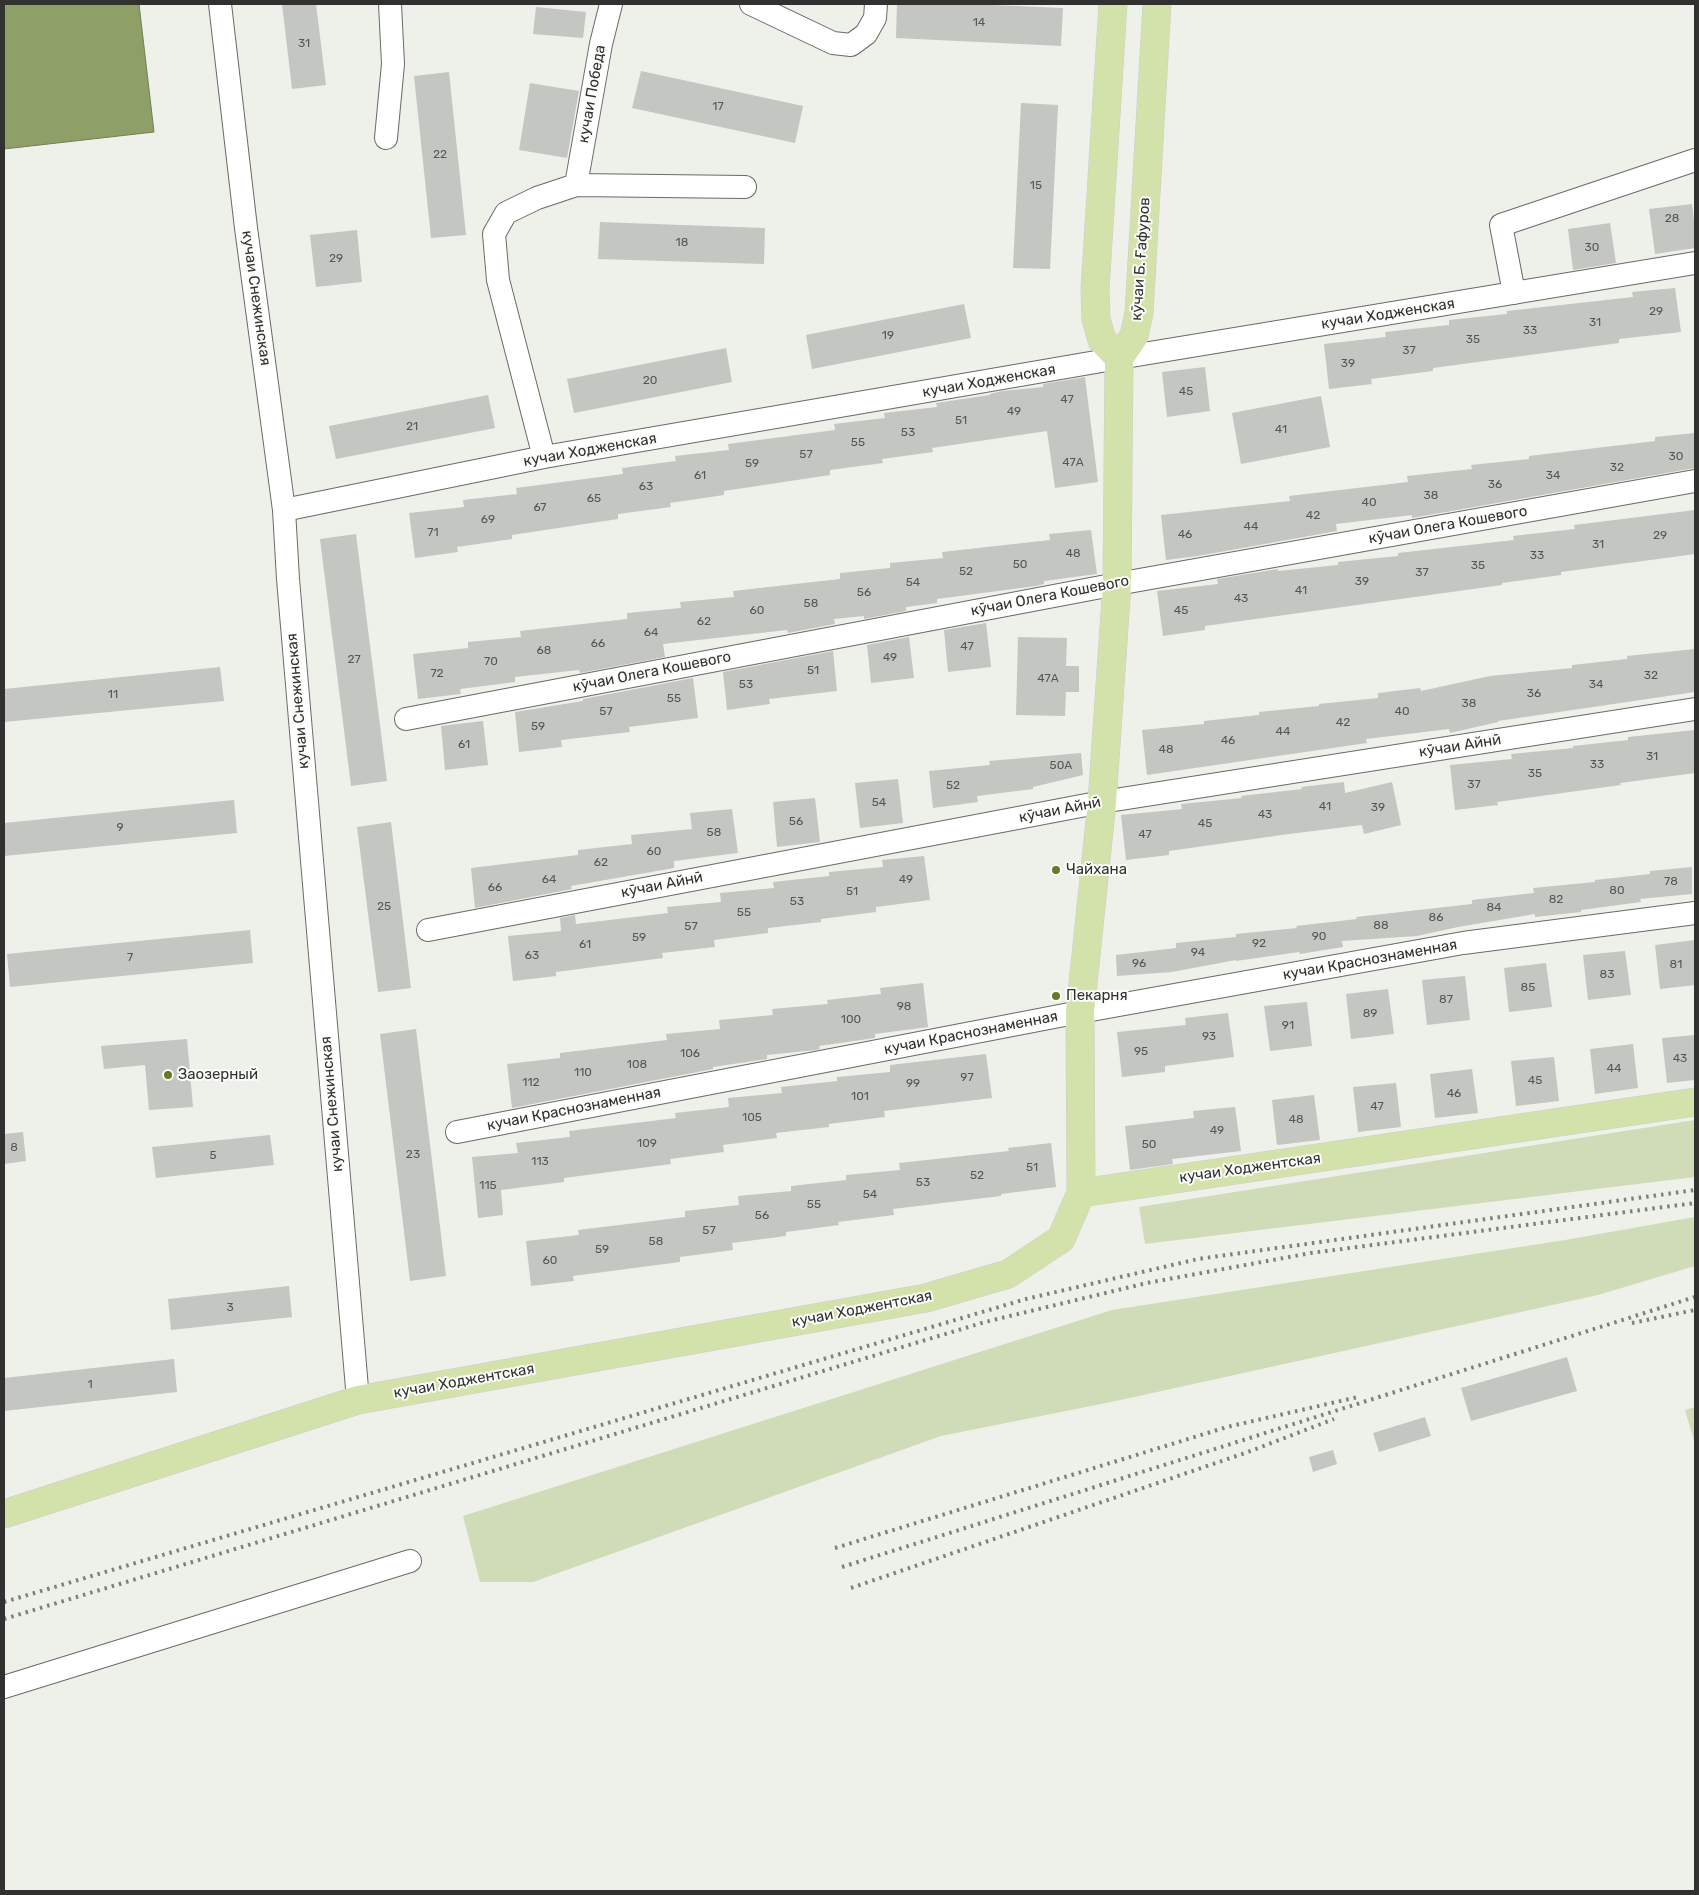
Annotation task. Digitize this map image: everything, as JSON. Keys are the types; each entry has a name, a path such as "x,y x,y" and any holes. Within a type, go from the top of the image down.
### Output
{"main road":[{"path":"1081,1193 1080,1012 1102,802 1117,584 1119,358 1102,340 1096,319 1095,289 1113,4"},
{"name":"кӯчаи Б. Ғафуров","path":"1119,358 1134,336 1139,313 1157,4"},
{"name":"кучаи Ходжентская","path":"4,1514 358,1400 926,1298 1008,1274 1061,1239 1081,1193 1695,1102"}],"street":[{"name":"кучаи Снежинская","path":"220,4 246,228 284,510 288,579 358,1400"},
{"path":"386,138 393,64 390,4"},
{"name":"кучаи Победа","path":"576,185 601,44 611,4"},
{"path":"751,4 833,43 851,45 866,34 875,18 876,4"},
{"path":"1514,293 1501,225 1695,160"},
{"path":"544,457 498,280 494,234 506,213 537,198 576,185 744,187"},
{"name":"кучаи Ходженская","path":"284,510 544,457 1119,358 1695,263"},
{"name":"кӯчаи Олега Кошевого","path":"406,719 1117,584 1695,481"},
{"name":"кӯчаи Айнӣ","path":"428,930 1102,802 1695,709"},
{"name":"кучаи Краснознаменная","path":"457,1132 1080,1012 1463,943 1695,914"},
{"path":"4,1687 410,1561"}],"shaded area":[{"path":"4,4 139,4 154,132 4,149"},
{"path":"1695,1120 1695,1177 1145,1244 1139,1207"},
{"path":"1695,1217 1695,1266 1598,1295 1116,1401 941,1436 533,1582 480,1582 463,1516 1112,1310 1565,1240"},
{"path":"1695,1407 1695,1444 1685,1410"}],"building":[{"path":"282,4 316,4 326,85 292,89"},
{"path":"897,4 969,4 1063,8 1061,46 896,38"},
{"path":"536,7 586,12 583,38 533,34"},
{"path":"641,71 803,106 795,143 632,108"},
{"path":"449,72 466,235 431,238 414,76"},
{"path":"530,83 579,91 567,158 519,150"},
{"path":"1021,103 1058,105 1050,269 1013,268"},
{"path":"1692,204 1695,248 1655,254 1649,209"},
{"path":"600,222 765,228 764,264 598,259"},
{"path":"1610,223 1616,263 1573,270 1568,229"},
{"path":"357,230 362,282 316,287 310,235"},
{"path":"1675,288 1681,332 1619,339 1619,343 1433,368 1433,371 1371,379 1372,384 1329,389 1324,344 1386,337 1385,332 1449,325 1449,320 1507,314 1507,311 1633,297 1632,292"},
{"path":"964,304 971,338 812,369 806,335"},
{"path":"726,348 732,382 574,413 567,379"},
{"path":"1205,367 1210,411 1167,417 1162,372"},
{"path":"1085,377 1098,482 1055,488 1047,431 932,448 933,452 882,459 883,463 830,470 830,475 724,491 724,495 670,503 671,507 618,514 618,519 512,535 512,539 457,547 458,552 415,558 409,513 464,507 463,500 517,494 516,488 623,474 622,468 676,461 675,456 729,450 728,444 835,430 834,424 885,418 884,413 937,407 936,403 990,395 1002,391 1043,387 1043,384"},
{"path":"488,395 495,428 336,459 329,426"},
{"path":"1321,396 1330,447 1241,464 1232,413"},
{"path":"1695,433 1695,468 1412,518 1412,515 1336,524 1337,531 1166,560 1161,515 1290,501 1289,496 1408,482 1407,476 1472,469 1471,465 1529,459 1529,456 1655,441 1655,437"},
{"path":"1695,510 1695,554 1561,572 1561,575 1502,583 1502,585 1205,626 1205,630 1163,636 1157,591 1218,584 1217,579 1278,569 1278,571 1338,565 1338,562 1398,556 1398,553 1514,540 1513,536 1575,529 1574,525"},
{"path":"1091,530 1097,574 1044,581 1044,584 1036,586 937,599 937,603 906,607 906,611 864,619 864,616 834,619 835,624 788,633 787,630 663,644 665,657 580,673 579,670 515,677 515,682 460,689 461,694 418,699 413,654 468,648 468,642 521,637 520,631 627,619 627,613 681,608 680,602 734,597 733,591 840,579 840,573 890,568 890,563 943,558 942,552 1050,540 1049,534"},
{"path":"356,534 387,781 351,786 320,539"},
{"path":"986,623 991,667 948,672 944,630"},
{"path":"909,637 914,678 871,683 867,645"},
{"path":"1018,637 1067,638 1066,666 1079,666 1079,692 1066,692 1065,716 1016,715"},
{"path":"1695,649 1695,692 1498,721 1450,733 1449,729 1366,739 1367,743 1147,775 1142,730 1204,724 1204,721 1259,715 1259,712 1378,698 1378,693 1420,688 1421,691 1490,676 1572,668 1572,665 1627,659 1627,656"},
{"path":"833,651 837,691 769,699 770,704 727,710 723,672"},
{"path":"220,667 224,701 4,722 4,689"},
{"path":"693,678 698,718 629,727 630,732 561,740 562,747 519,752 515,712 583,701 583,699"},
{"path":"483,721 488,765 445,770 441,726"},
{"path":"1695,730 1695,773 1497,802 1498,805 1455,810 1450,765 1512,759 1511,754 1573,748 1573,746 1628,740 1628,737"},
{"path":"1081,753 1083,775 1033,787 1033,789 977,796 978,802 933,808 929,771 990,765 989,761"},
{"path":"898,779 903,823 860,828 855,783"},
{"path":"1344,782 1345,793 1392,782 1401,825 1364,834 1362,825 1289,834 1169,851 1169,855 1126,860 1121,815 1182,809 1181,804 1242,798 1241,796"},
{"path":"815,798 820,842 777,847 773,802"},
{"path":"234,800 237,833 4,856 4,823"},
{"path":"732,809 738,853 674,861 674,868 571,886 572,889 475,908 471,868 578,855 578,850 632,844 631,835 692,829 690,813"},
{"path":"391,822 411,988 378,992 357,827"},
{"path":"924,856 930,900 876,907 876,912 821,919 821,922 768,928 768,933 714,940 715,947 662,953 663,958 556,972 556,976 513,981 508,936 561,931 560,918 575,915 576,924 668,913 667,907 721,902 720,893 774,888 773,882 829,876 829,872 883,867 882,860"},
{"path":"1692,867 1692,894 1640,899 1641,902 1581,910 1581,912 1535,917 1535,914 1417,936 1342,941 1343,947 1300,954 1299,952 1236,960 1172,972 1117,976 1116,955 1176,948 1176,943 1236,937 1236,934 1297,928 1296,926 1357,919 1356,917 1472,904 1472,900 1534,893 1533,888 1595,882 1595,880 1650,874 1650,871"},
{"path":"250,930 253,963 10,987 7,954"},
{"path":"1695,940 1695,985 1660,989 1655,945"},
{"path":"1625,951 1631,995 1588,1000 1583,955"},
{"path":"1546,963 1552,1007 1509,1012 1504,968"},
{"path":"1465,976 1470,1020 1427,1025 1422,980"},
{"path":"923,983 928,1027 875,1034 875,1038 819,1046 820,1049 816,1050 767,1055 767,1059 713,1067 713,1069 512,1108 507,1064 560,1058 560,1053 667,1040 666,1034 720,1029 719,1020 773,1015 772,1009 828,1004 827,1000 881,994 880,988"},
{"path":"1388,989 1394,1034 1351,1039 1346,994"},
{"path":"1307,1002 1312,1046 1270,1051 1264,1006"},
{"path":"1228,1013 1234,1057 1165,1066 1165,1072 1122,1077 1117,1032 1186,1025 1185,1018"},
{"path":"416,1029 446,1276 410,1281 380,1034"},
{"path":"1695,1035 1695,1080 1667,1083 1662,1038"},
{"name":"Заозерный","path":"187,1039 193,1107 149,1110 145,1065 104,1069 101,1046"},
{"path":"1633,1044 1638,1088 1595,1094 1590,1049"},
{"path":"986,1054 992,1098 884,1111 885,1117 829,1124 829,1127 776,1133 777,1138 723,1145 724,1152 670,1159 671,1164 564,1178 564,1182 501,1190 503,1215 478,1218 472,1157 518,1153 516,1143 570,1137 569,1131 676,1118 675,1113 729,1107 728,1098 782,1093 781,1087 837,1081 837,1077 890,1072 890,1065"},
{"path":"1554,1057 1559,1101 1516,1106 1511,1061"},
{"path":"1472,1069 1478,1113 1435,1118 1430,1074"},
{"path":"1396,1083 1401,1127 1358,1132 1353,1087"},
{"path":"1314,1095 1320,1140 1277,1145 1272,1100"},
{"path":"1235,1107 1241,1151 1172,1159 1173,1164 1130,1170 1125,1126 1194,1118 1193,1111"},
{"path":"23,1132 26,1161 4,1164 4,1134"},
{"path":"270,1135 274,1165 156,1178 152,1147"},
{"path":"1051,1143 1056,1187 1001,1194 1001,1196 893,1209 894,1215 838,1222 839,1225 786,1232 786,1236 732,1243 733,1250 680,1257 680,1262 573,1276 574,1281 531,1286 526,1241 579,1235 578,1230 685,1217 685,1211 739,1205 738,1196 791,1191 791,1186 846,1180 846,1175 900,1170 899,1163 1009,1151 1008,1148"},
{"path":"289,1286 292,1317 171,1330 168,1299"},
{"path":"1567,1357 1577,1391 1471,1421 1461,1388"},
{"path":"174,1359 177,1392 4,1411 4,1378"},
{"path":"1425,1417 1431,1436 1379,1452 1373,1433"},
{"path":"1333,1450 1337,1464 1313,1472 1309,1457"}],"railway":[{"path":"4,1602 1026,1299 1198,1259 1695,1190"},
{"path":"4,1619 985,1322 1147,1283 1311,1253 1695,1203"},
{"path":"842,1567 1695,1297"},
{"path":"1632,1323 1695,1310"},
{"path":"835,1548 1227,1427 1358,1397"},
{"path":"851,1588 1248,1452 1334,1419"}],"place":[{"name":"Чайхана","path":"1056,870"},
{"name":"Пекарня","path":"1056,996"},
{"name":"Заозерный","path":"168,1075"}]}
